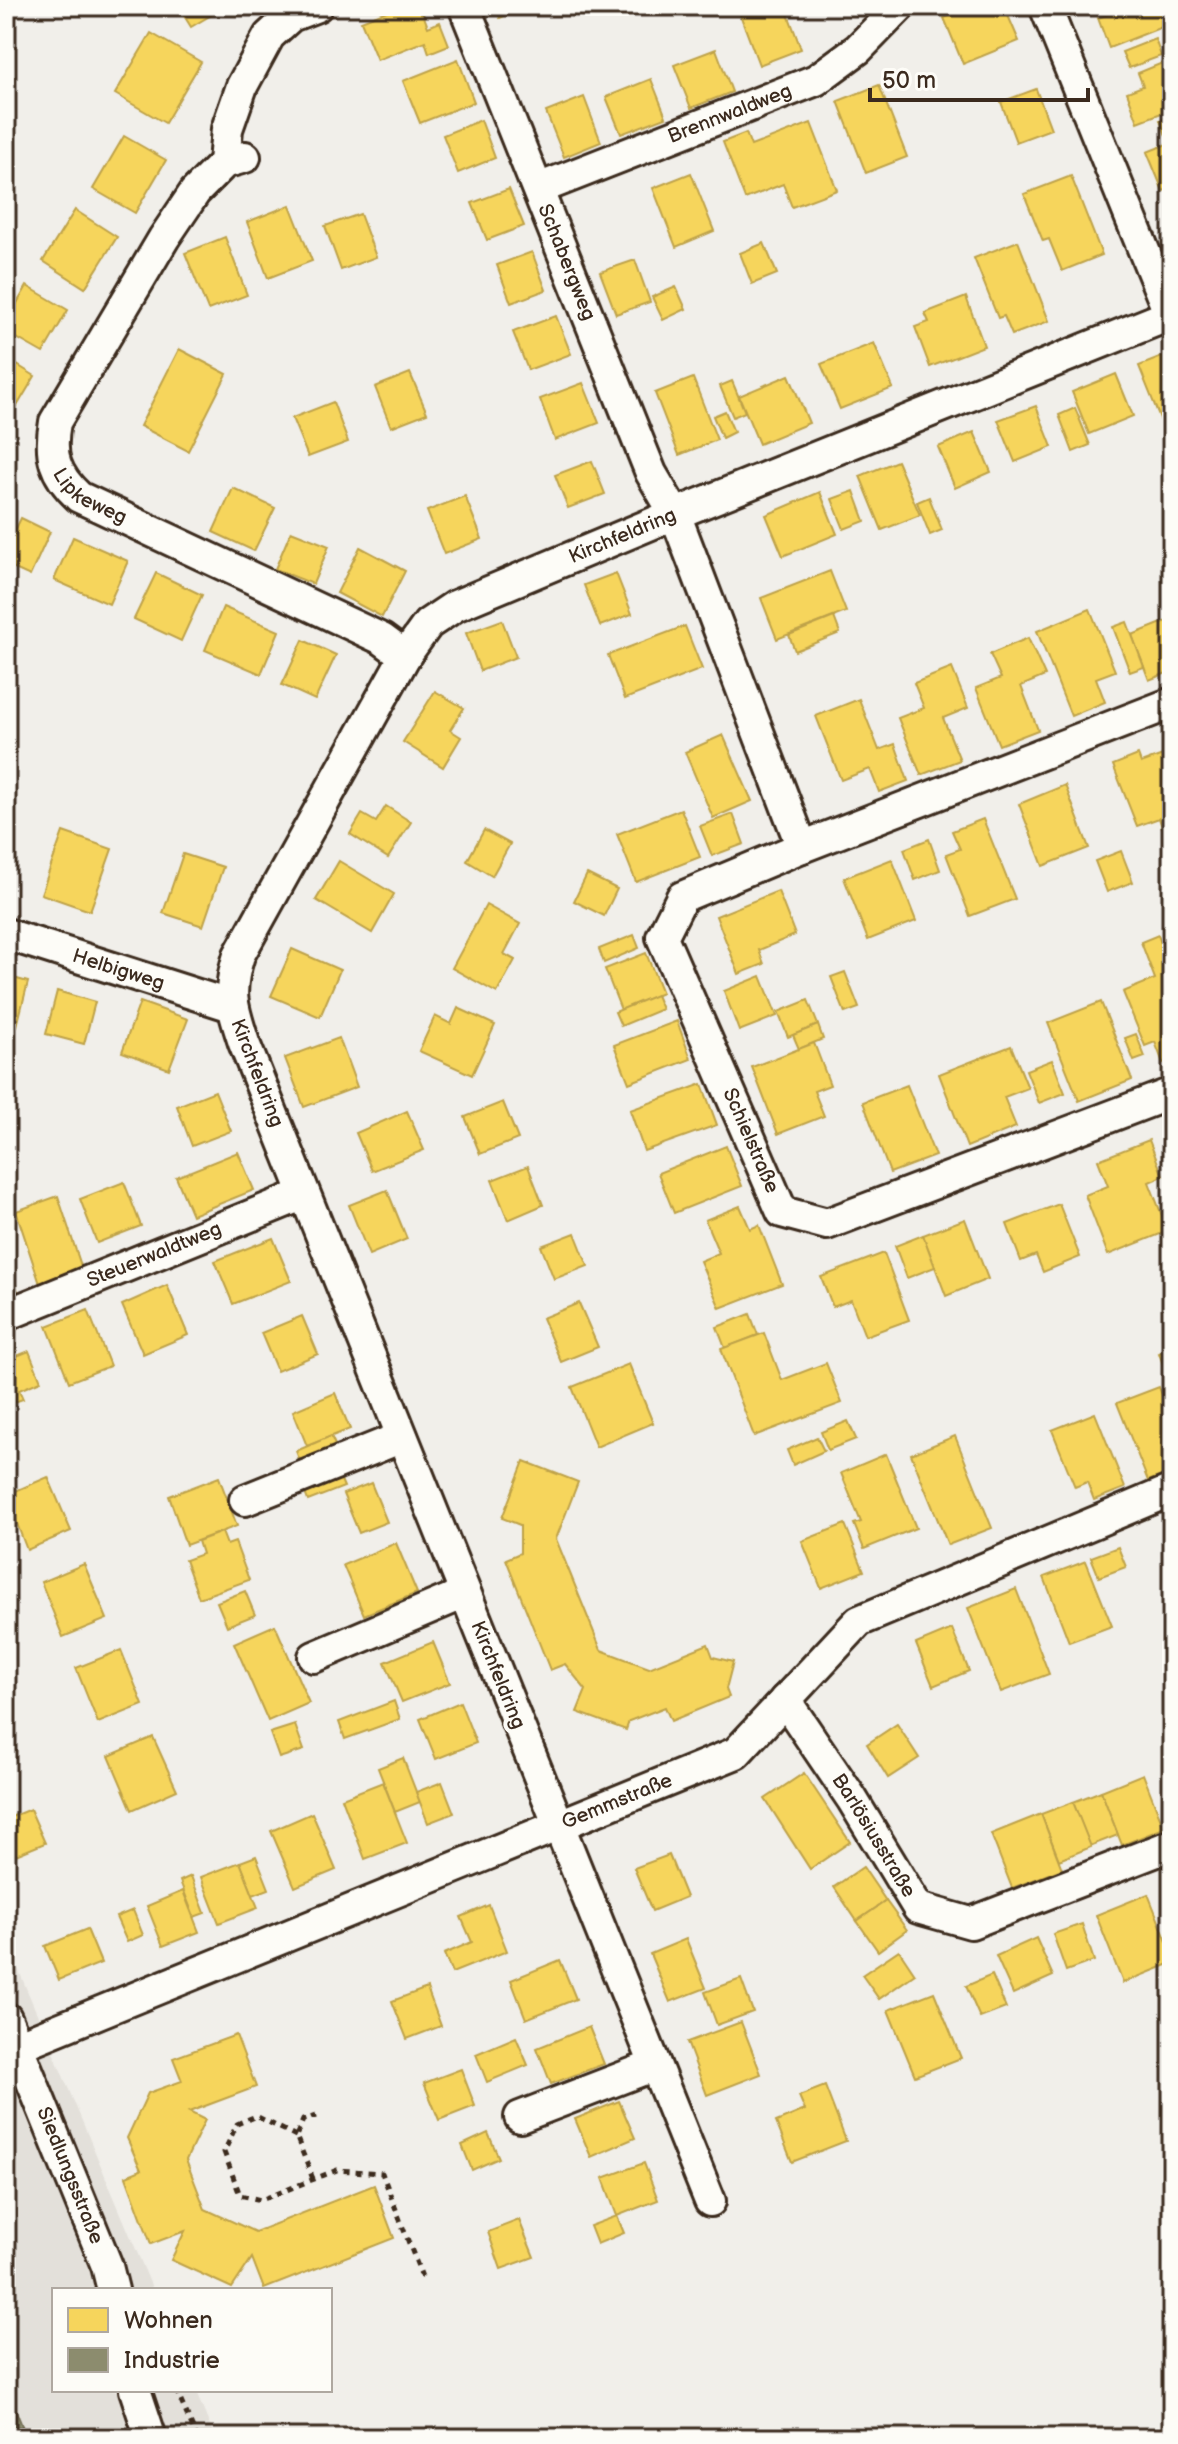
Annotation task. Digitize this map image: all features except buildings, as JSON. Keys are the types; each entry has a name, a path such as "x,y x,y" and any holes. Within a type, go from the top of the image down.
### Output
{"street":[{"name":"Lipkeweg","path":"317,6 291,16 269,36 242,86 227,129 235,160 195,192 164,238 55,422 51,443 56,467 64,484 79,497 382,639 405,656"},
{"name":"Schabergweg","path":"464,6 651,473 675,514"},
{"name":"Brennwaldweg","path":"538,189 816,80 858,49 900,6"},
{"path":"1045,6 1171,315"},
{"name":"Kirchfeldring","path":"710,2201 304,1194 232,1006 231,980 239,955 405,656 428,624 455,606 675,514 1171,315"},
{"path":"675,514 802,847"},
{"name":"Schielstraße","path":"1172,703 682,897 662,937 782,1212 827,1224 1172,1093"},
{"name":"Helbigweg","path":"6,934 232,1006"},
{"name":"Steuerwaldtweg","path":"6,1315 304,1194"},
{"path":"245,1500 402,1437"},
{"name":"Gemmstraße","path":"17,2046 736,1753 859,1621 1172,1490"},
{"path":"314,1657 465,1593"},
{"name":"Barlösiusstraße","path":"785,1700 852,1799 918,1908 971,1923 1172,1845"},
{"name":"Siedlungsstraße","path":"6,2018 107,2266 112,2288"},
{"path":"520,2117 655,2065"},
{"path":"136,2392 151,2438"}],"path":[{"path":"313,2179 296,2136 256,2116 237,2124 224,2152 240,2195 261,2200 337,2170 382,2173 422,2277"},
{"path":"296,2136 303,2120 316,2116"},
{"path":"177,2392 197,2438"}],"shaded area":[{"path":"6,1940 152,2288 52,2288 52,2392 196,2392 215,2438 6,2438"}]}
